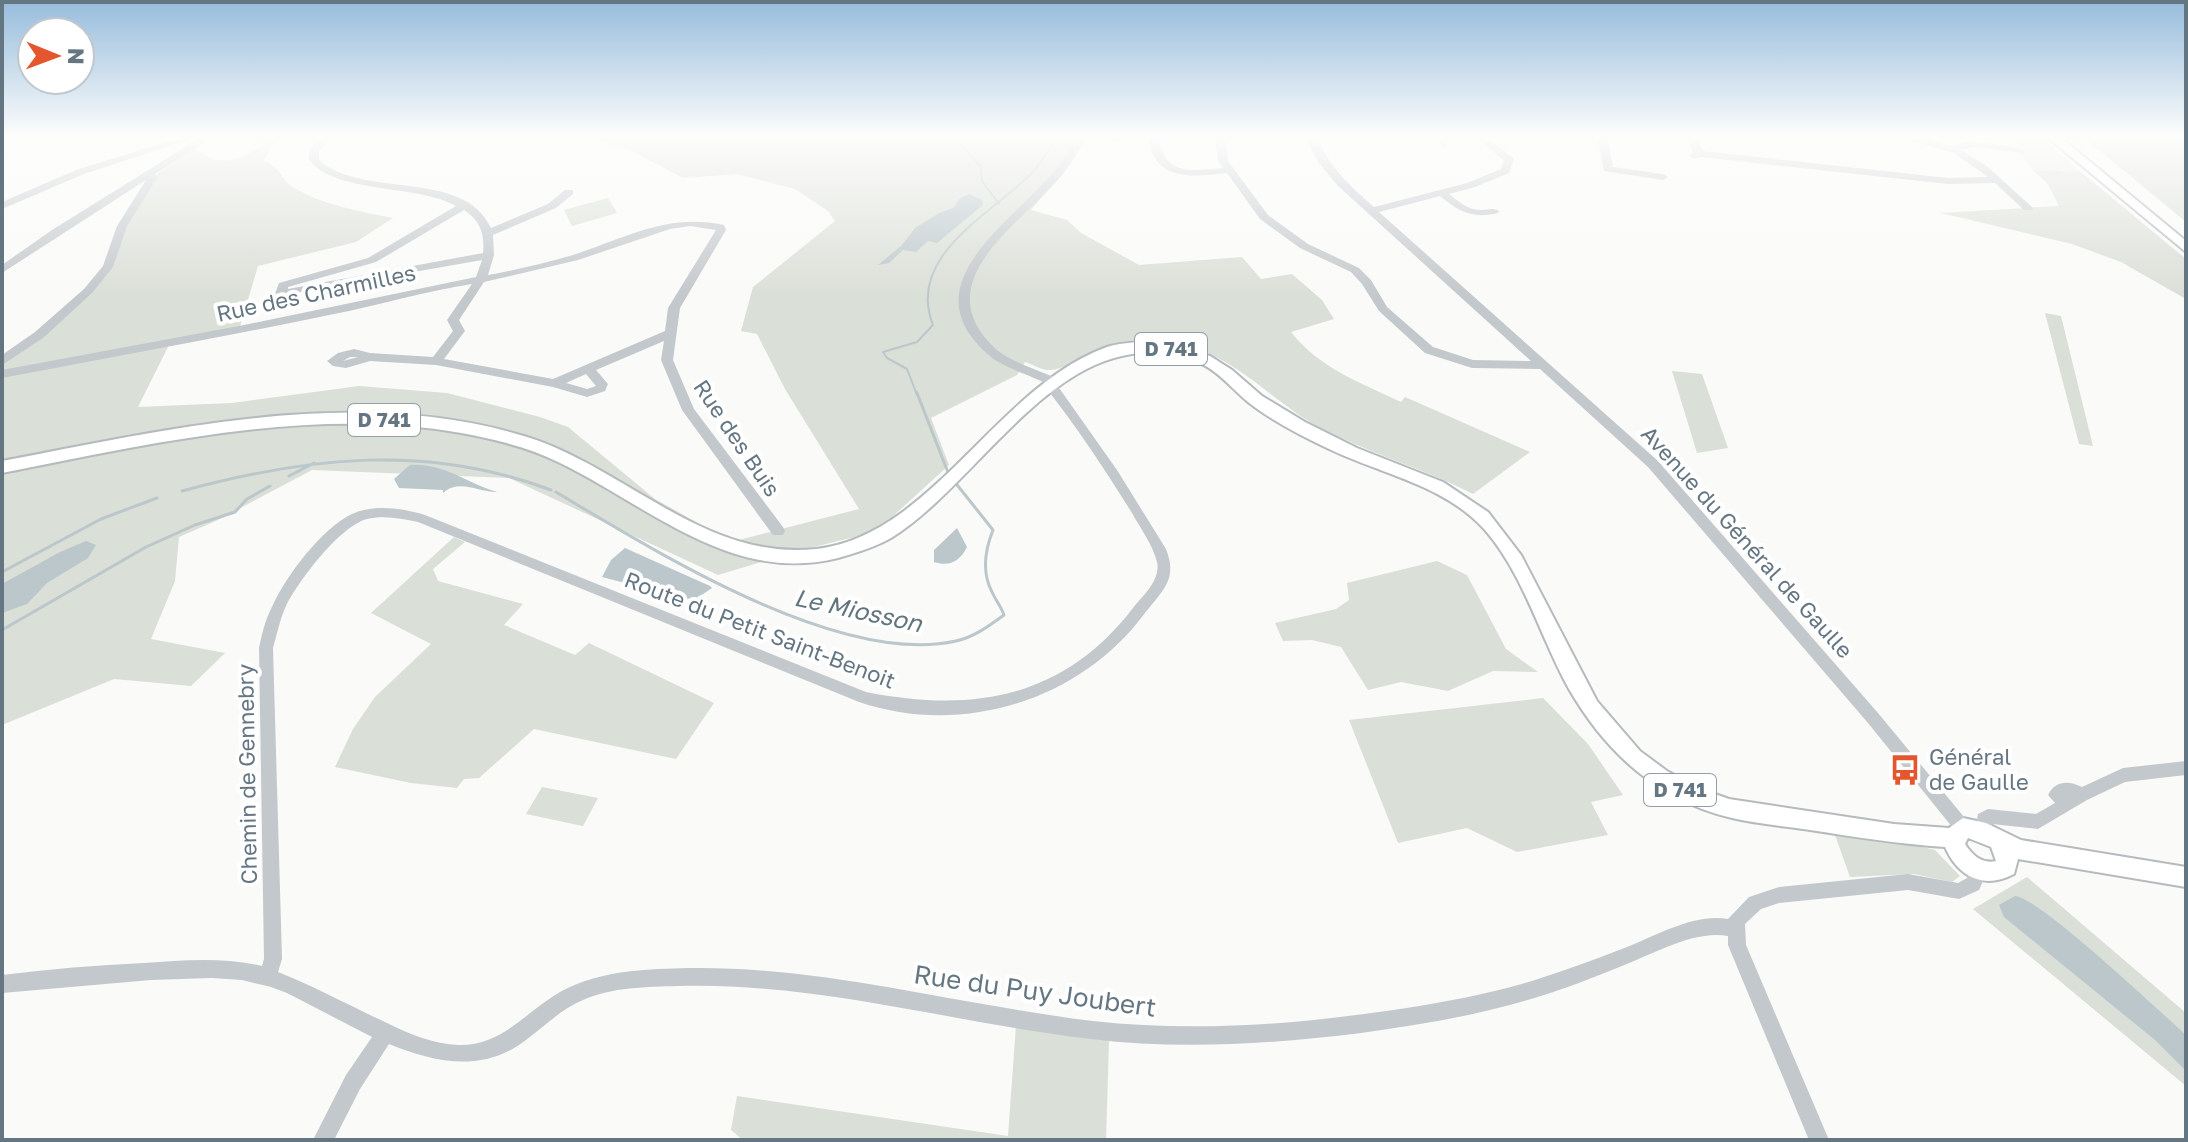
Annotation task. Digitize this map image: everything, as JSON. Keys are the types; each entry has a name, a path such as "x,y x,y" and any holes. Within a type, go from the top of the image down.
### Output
{"main road":[{"path":"2116,189 2186,248"},
{"path":"2134,189 2186,233"},
{"name":"D 741","path":"2,467 152,439 271,425 343,419 437,424 499,435 541,447 706,539 741,552 779,558 833,553 872,539 909,515 1052,383 1071,371 1114,359 1166,357 1212,372 1311,433 1451,494 1480,514 1515,558 1572,679 1591,712 1618,743 1653,773 1686,793 1729,808 1894,834 1977,843 2022,860 2071,860 2186,877"},
{"path":"1977,843 1979,870"}],"street":[{"path":"2,206 40,189"},
{"path":"2,270 125,189"},
{"path":"2,361 39,335 88,291 108,267 122,226 145,189"},
{"path":"398,189 465,205 489,233 489,255 482,279 460,311 467,322 436,361"},
{"path":"1045,189 975,260 964,293 966,319 988,349 1052,383"},
{"path":"1244,189 1264,217 1304,246 1355,270 1367,282 1383,309 1429,350 1472,364 1545,365"},
{"name":"Avenue du Général de Gaulle","path":"1349,189 1626,437 1674,486 1977,843"},
{"path":"1371,211 1453,189"},
{"path":"2008,189 2028,208"},
{"path":"489,233 552,206 569,192"},
{"path":"1442,193 1466,212 1481,214 1494,211"},
{"path":"465,205 372,260 283,285 281,294 489,255"},
{"name":"Rue des Buis","path":"635,236 679,223 720,227 674,308 667,360 688,410 778,531"},
{"name":"Rue des Charmilles","path":"2,374 239,330 554,264 635,236"},
{"path":"372,260 376,276"},
{"path":"554,383 669,334"},
{"path":"368,357 436,361 554,383 587,393 601,388 602,384 588,368"},
{"name":"Route du Petit Saint-Benoit","path":"368,514 391,512 433,523 864,698 904,708 948,710 993,704 1054,684 1100,653 1115,640 1162,581 1164,572 1160,551 1052,383"},
{"name":"Chemin de Gennebry","path":"268,977 273,959 266,648 276,614 291,587 347,524 368,514"},
{"path":"1977,843 1984,819 1988,816 2038,822 2074,798 2123,775 2186,768"},
{"path":"1819,1140 1737,945 1734,929 1742,914 1755,903 1779,895 1908,882 1959,891 1973,884 1979,870"},
{"name":"Rue du Puy Joubert","path":"2,984 62,975 224,968 268,977 312,994 386,1032 430,1050 458,1054 491,1050 520,1036 561,1001 585,988 648,978 730,977 816,985 1100,1031 1252,1035 1358,1024 1468,1007 1516,995 1693,930 1718,926 1734,929"},
{"path":"323,1140 353,1082 386,1032"}],"shaded area":[{"path":"147,189 297,189 331,204 393,218 356,242 258,266 239,330 170,343 138,407 232,403 359,386 447,393 568,427 655,499 705,527 739,540 859,509 785,389 757,334 741,331 753,287 835,221 828,211 795,189 1048,189 1031,210 1067,220 1081,233 1139,265 1242,257 1261,279 1292,274 1322,300 1334,319 1291,332 1314,355 1342,373 1401,402 1405,397 1530,452 1473,494 1317,426 1220,359 1183,345 1156,342 1116,348 1052,370 1025,362 1017,375 931,418 949,465 891,518 863,535 718,575 509,478 312,470 179,537 175,581 151,639 225,653 191,686 114,679 2,725 2,361 39,335 107,267 122,226"},
{"path":"2050,189 2102,189 2186,259 2186,299 2121,262 2072,244 1941,213 2059,206"},
{"path":"2146,189 2186,189 2186,222"},
{"path":"969,194 982,200 983,205 937,243 928,241 916,252 903,250 889,263 878,265 902,245 915,228 953,208 959,199"},
{"path":"608,198 617,213 572,226 564,210"},
{"path":"2045,313 2061,316 2093,446 2079,444"},
{"path":"1672,371 1702,374 1728,448 1697,453"},
{"path":"410,465 444,470 497,492 463,486 443,493 443,490 399,488 394,479"},
{"path":"957,528 967,547 964,552 950,563 934,562 934,550"},
{"path":"454,537 465,542 433,569 438,581 523,604 504,625 575,655 589,643 714,703 676,759 534,729 479,778 464,779 457,788 411,783 335,767 353,729 375,697 431,644 371,613"},
{"path":"86,541 96,545 88,558 47,583 27,604 2,613 2,584"},
{"path":"625,548 712,588 697,598 686,599 602,577 611,560"},
{"path":"1437,561 1467,575 1506,649 1538,672 1493,671 1448,691 1401,682 1368,690 1341,647 1312,640 1283,641 1275,623 1336,609 1349,600 1347,583"},
{"path":"1543,698 1588,744 1623,795 1591,802 1608,835 1517,852 1467,828 1398,843 1349,720"},
{"path":"542,787 598,798 583,826 526,814"},
{"path":"1835,835 1893,840 1935,850 1960,876 1952,882 1914,874 1850,877"},
{"path":"2027,877 2186,1013 2186,1086 1973,909"},
{"path":"2015,896 2048,915 2073,935 2186,1035 2186,1071 2155,1040 2004,917 1999,905"},
{"path":"1016,1025 1109,1040 1106,1140 743,1140 731,1130 737,1096 1008,1136"}],"waterway":[{"path":"988,189 998,203"},
{"name":"Le Miosson","path":"998,203 1014,189"},
{"name":"Le Miosson","path":"917,395 907,369 887,358 883,352 917,342 933,325 928,301 931,279 941,259 973,223 998,203"},
{"name":"Le Miosson","path":"917,393 949,475"},
{"name":"Le Miosson","path":"311,465 367,460 413,461 505,475 551,490"},
{"name":"Le Miosson","path":"182,491 311,465"},
{"path":"289,476 311,465"},
{"name":"Le Miosson","path":"556,492 644,544 749,598 804,621 858,637 909,644 963,639 1004,615 987,577 988,545 993,530 954,481"},
{"path":"2,630 146,547 195,525 235,512 247,499 270,486"},
{"name":"Le Miosson","path":"2,572 101,519 157,498"}],"place":[{"name":"Général de Gaulle","path":"1905,770"}]}
